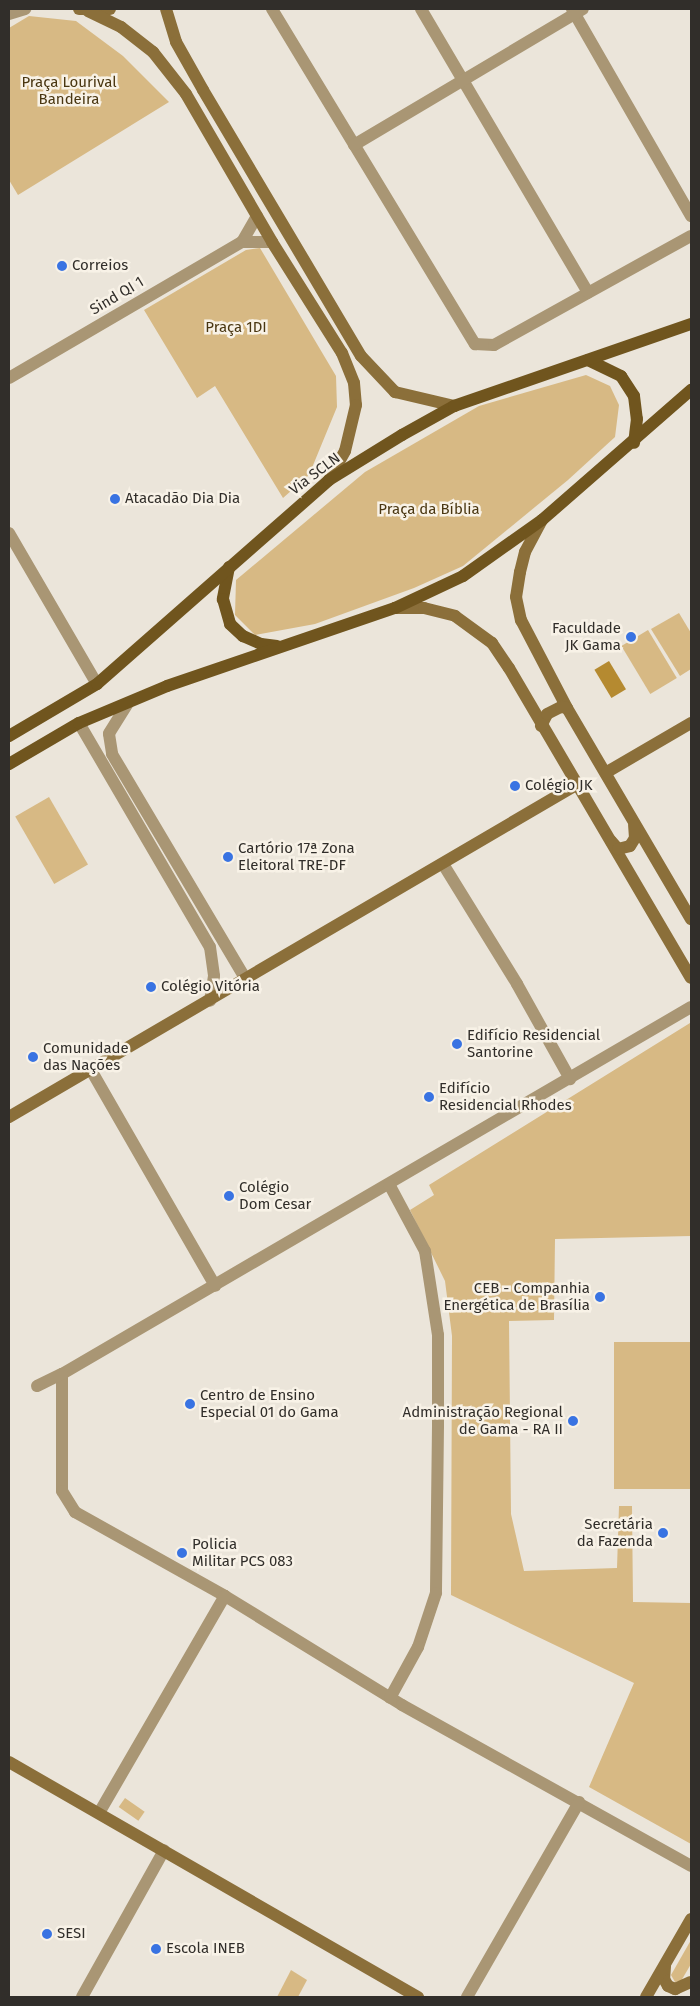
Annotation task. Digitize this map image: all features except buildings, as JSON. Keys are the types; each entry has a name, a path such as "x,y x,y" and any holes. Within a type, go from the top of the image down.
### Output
{"main road":[{"path":"83,10 110,9"},
{"path":"166,9 176,42 198,82 361,356 395,392 454,406"},
{"path":"83,10 121,27 152,52 186,94 272,242 342,352 354,383 353,426 345,451 329,480"},
{"name":"Via SCLN","path":"9,736 96,684 329,480 454,406 691,324"},
{"path":"588,360 621,376 634,396 638,419 634,443"},
{"path":"9,764 79,723 167,686 395,608 463,576 542,520 634,443 691,390"},
{"path":"542,520 525,552 516,597 521,620 567,708 607,772 634,824 691,919"},
{"path":"229,567 222,599 230,624 243,636 261,644 280,647"},
{"path":"395,608 439,611 472,626 492,643 509,668 576,786 691,978"},
{"path":"542,726 547,714 561,707 567,708"},
{"path":"607,772 691,723"},
{"path":"9,1117 576,786"},
{"path":"607,835 618,849 626,848 635,838 634,824"},
{"path":"9,1762 418,1997"},
{"path":"646,1997 691,1919"},
{"path":"665,1966 664,1979 668,1986 675,1988 691,1982"},
{"path":"682,1997 691,1982"}],"street":[{"path":"9,14 25,9"},
{"path":"272,9 475,344 494,345 691,236"},
{"path":"421,9 588,294"},
{"path":"354,145 577,10 691,216"},
{"path":"257,216 242,242 272,242"},
{"name":"Sind QI 1","path":"9,378 242,242"},
{"path":"9,532 96,684"},
{"path":"128,703 109,734 112,754 246,980"},
{"path":"79,723 210,947 214,976 210,1001"},
{"path":"443,864 517,984 570,1078"},
{"path":"37,1386 62,1374 215,1286 691,1007"},
{"path":"91,1070 215,1286"},
{"path":"389,1184 425,1251 438,1335 436,1592 418,1647 390,1698"},
{"path":"62,1374 62,1492 66,1502 75,1512 225,1596 390,1698 691,1866"},
{"path":"99,1813 225,1596"},
{"path":"467,1997 579,1802"},
{"path":"82,1997 164,1850"}],"green space":[{"name":"Praça Lourival Bandeira","path":"29,16 76,21 123,56 169,102 18,195 9,180 9,28"},
{"name":"Praça 1DI","path":"260,248 336,376 337,407 309,475 283,498 215,386 197,398 144,310 246,250"},
{"name":"Praça da Bíblia","path":"586,375 610,386 619,405 615,437 568,480 463,566 414,588 315,624 255,635 235,615 236,580 365,472 479,406"},
{"path":"679,613 691,633 691,669 680,676 651,629"},
{"path":"648,630 677,678 650,694 621,646"},
{"path":"49,797 88,865 54,884 15,816"},
{"path":"690,1023 691,1236 555,1239 554,1320 509,1321 511,1514 524,1571 617,1568 619,1506 632,1506 633,1602 691,1603 691,1844 589,1787 634,1683 451,1595 452,1336 445,1281 410,1210 434,1195 429,1185"},
{"path":"614,1342 691,1342 691,1489 614,1489"},
{"path":"125,1798 145,1812 138,1821 119,1807"},
{"path":"691,1940 691,1964 681,1981 675,1982 671,1975"},
{"path":"291,1970 307,1980 298,1997 277,1997"}],"shaded area":[{"path":"609,661 626,689 611,698 594,670"}],"place":[{"name":"Correios","path":"62,266"},
{"name":"Atacadão Dia Dia","path":"115,499"},
{"name":"Faculdade JK Gama","path":"631,637"},
{"name":"Colégio JK","path":"515,786"},
{"name":"Cartório 17ª Zona Eleitoral TRE-DF","path":"228,857"},
{"name":"Colégio Vitória","path":"151,987"},
{"name":"Edifício Residencial Santorine","path":"457,1044"},
{"name":"Comunidade das Nações","path":"33,1057"},
{"name":"Edifício Residencial Rhodes","path":"429,1097"},
{"name":"Colégio Dom Cesar","path":"229,1196"},
{"name":"CEB - Companhia Energética de Brasília","path":"600,1297"},
{"name":"Centro de Ensino Especial 01 do Gama","path":"190,1404"},
{"name":"Administração Regional de Gama - RA II","path":"573,1421"},
{"name":"Secretária da Fazenda","path":"663,1533"},
{"name":"Policia Militar PCS 083","path":"182,1553"},
{"name":"SESI","path":"47,1934"},
{"name":"Escola INEB","path":"156,1949"}]}
